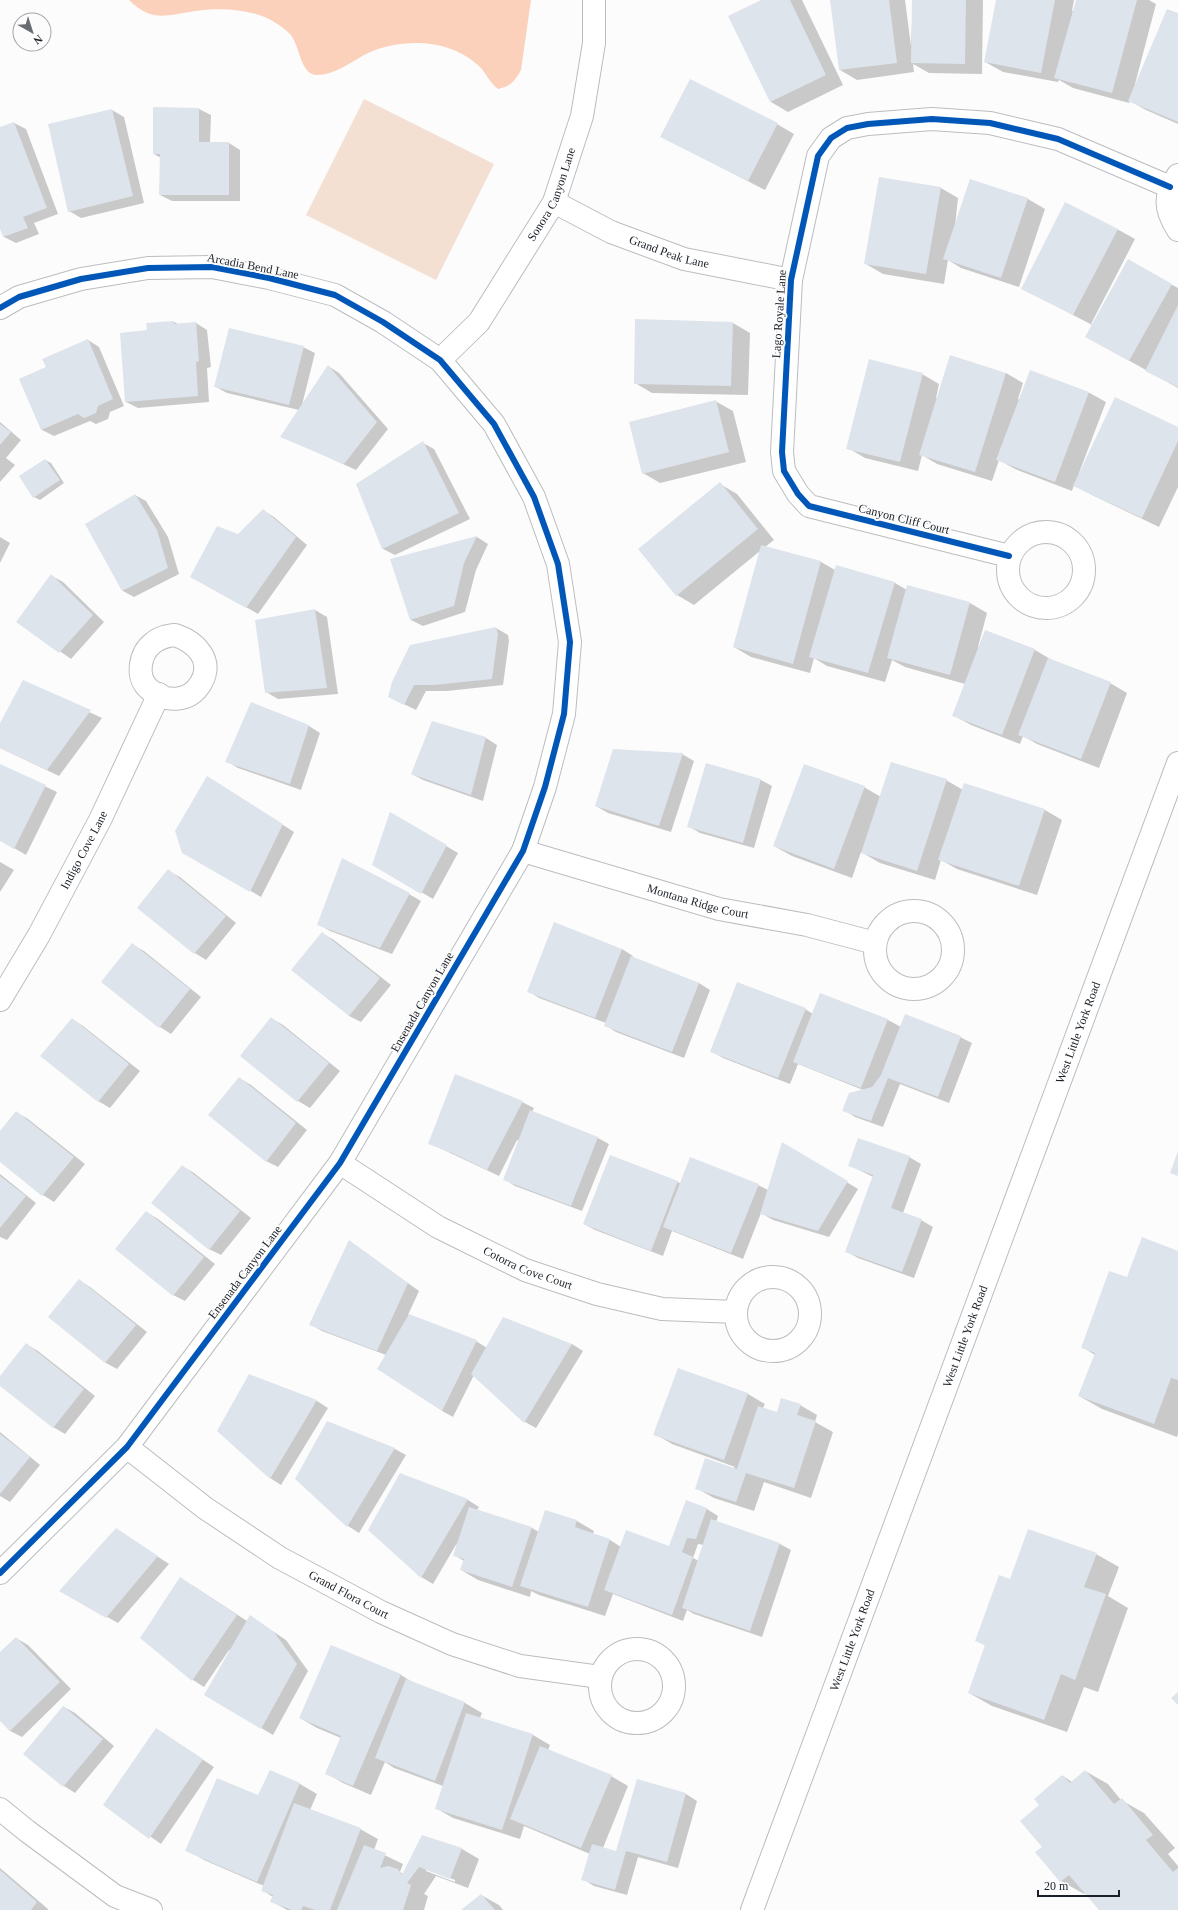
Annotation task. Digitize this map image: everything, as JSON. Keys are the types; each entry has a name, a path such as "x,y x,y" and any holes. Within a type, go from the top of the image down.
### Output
{"street":[{"name":"Sonora Canyon Lane","path":"440,360 479,322 554,202 582,116 594,43 594,0"},
{"name":"Lago Royale Lane","path":"798,494 784,471 782,452 790,280 818,156 831,138 847,128 868,124 932,119 990,123 1058,139 1174,181"},
{"path":"1174,181 1167,202 1170,217 1178,230"},
{"name":"Grand Peak Lane","path":"554,202 611,232 684,259 790,280"},
{"name":"Arcadia Bend Lane","path":"0,308 19,297 81,279 148,268 212,267 269,278 335,295 383,322 440,360"},
{"name":"Ensenada Canyon Lane","path":"0,1573 127,1447 340,1163 523,851 545,787 564,714 570,642 558,564 534,497 494,424 440,360"},
{"name":"Canyon Cliff Court","path":"798,494 809,506 1010,556"},
{"name":"Indigo Cove Lane","path":"0,1000 39,935 100,820 159,694"},
{"name":"West Little York Road","path":"752,1910 1178,763"},
{"name":"Montana Ridge Court","path":"523,851 719,909 807,925 875,943"},
{"name":"Cotorra Cove Court","path":"340,1163 438,1227 524,1270 597,1294 662,1309 736,1312"},
{"name":"Grand Flora Court","path":"127,1447 205,1508 274,1554 381,1612 452,1644 520,1666 600,1678"},
{"path":"0,1809 110,1903 151,1910"}],"shaded area":[{"path":"129,0 531,0 521,70 512,82 498,89 481,68 469,58 440,46 425,44 409,43 393,45 364,55 336,71 317,75 311,74 304,65 290,34 279,25 265,17 242,11 219,9 160,16 145,12"},
{"path":"364,99 494,164 436,280 306,215"}],"building":[{"path":"761,0 790,0 826,75 770,102 728,16"},
{"path":"830,0 889,0 897,63 839,70"},
{"path":"912,0 966,0 965,64 911,63"},
{"path":"996,0 1055,0 1041,73 984,62"},
{"path":"1076,0 1137,0 1112,93 1054,78"},
{"path":"1167,9 1178,13 1178,122 1128,101"},
{"path":"690,79 778,123 748,181 660,137"},
{"path":"153,107 199,108 199,142 229,142 229,195 159,195 160,154 153,154"},
{"path":"112,109 133,196 68,212 48,124"},
{"path":"14,122 47,208 23,217 28,228 3,237 0,229 0,127"},
{"path":"879,177 941,187 926,274 864,264"},
{"path":"970,179 1028,198 1001,278 943,259"},
{"path":"1065,202 1118,229 1073,315 1021,289"},
{"path":"1128,259 1172,284 1129,361 1085,337"},
{"path":"1178,305 1178,387 1145,371"},
{"path":"635,319 733,322 731,386 634,384"},
{"path":"174,321 174,324 196,322 199,361 196,362 198,396 125,402 120,333 147,330 146,323"},
{"path":"229,328 304,346 289,405 214,387"},
{"path":"88,339 113,399 98,406 96,413 84,418 78,414 41,430 19,379 46,367 42,359"},
{"path":"950,355 1006,373 975,472 919,455"},
{"path":"869,359 923,373 900,462 846,449"},
{"path":"328,365 377,422 344,464 280,437"},
{"path":"1030,370 1089,392 1055,482 996,460"},
{"path":"1115,397 1178,427 1178,441 1142,518 1073,486"},
{"path":"716,400 729,452 642,474 629,422"},
{"path":"0,424 11,432 0,445"},
{"path":"423,441 459,513 382,549 356,484"},
{"path":"45,459 60,480 33,498 19,476"},
{"path":"720,482 758,529 676,596 638,549"},
{"path":"135,494 157,530 168,568 122,591 85,524"},
{"path":"263,509 296,537 246,608 190,577 217,526 238,534"},
{"path":"477,536 464,563 454,606 410,620 390,559"},
{"path":"761,545 821,561 793,664 733,647"},
{"path":"836,565 895,582 868,673 809,657"},
{"path":"51,574 93,615 59,653 16,622"},
{"path":"907,585 970,602 950,675 887,658"},
{"path":"315,609 327,688 265,693 255,620"},
{"path":"496,627 498,634 492,679 434,685 414,685 404,705 388,697 392,682 410,645"},
{"path":"985,630 1035,649 1002,735 952,716"},
{"path":"1048,658 1111,682 1081,759 1018,735"},
{"path":"23,680 91,710 47,770 0,748 0,723"},
{"path":"251,702 309,725 290,784 225,762"},
{"path":"432,721 486,737 471,795 411,774"},
{"path":"613,749 683,753 659,826 595,806"},
{"path":"891,762 947,779 917,871 861,853"},
{"path":"706,763 761,779 743,843 687,827"},
{"path":"0,764 46,785 14,849 0,841"},
{"path":"804,764 865,786 834,869 773,846"},
{"path":"207,776 283,824 250,892 182,853 175,831"},
{"path":"964,783 1045,809 1019,886 938,860"},
{"path":"390,812 447,845 421,894 372,865"},
{"path":"342,858 410,893 380,948 317,925"},
{"path":"168,869 226,916 194,954 137,908"},
{"path":"554,922 622,949 595,1018 527,992"},
{"path":"322,932 380,978 349,1016 291,970"},
{"path":"132,943 190,989 159,1028 101,982"},
{"path":"631,956 699,983 672,1052 604,1026"},
{"path":"737,982 806,1008 778,1078 710,1052"},
{"path":"820,993 888,1019 861,1088 793,1062"},
{"path":"905,1014 961,1036 938,1097 888,1078 871,1121 842,1111 849,1093 872,1087 881,1075"},
{"path":"271,1017 329,1063 297,1102 240,1056"},
{"path":"72,1018 129,1064 98,1102 40,1056"},
{"path":"455,1074 523,1101 487,1170 452,1153 428,1144"},
{"path":"239,1077 296,1123 266,1162 208,1115"},
{"path":"530,1110 598,1137 571,1206 503,1180"},
{"path":"16,1111 74,1157 42,1196 0,1162 0,1131"},
{"path":"858,1138 910,1156 891,1208 922,1219 902,1272 845,1252 873,1175 848,1166"},
{"path":"782,1142 848,1181 818,1231 760,1214"},
{"path":"1178,1151 1178,1176 1170,1173"},
{"path":"610,1155 678,1181 651,1251 583,1224"},
{"path":"690,1157 759,1184 731,1253 663,1227"},
{"path":"182,1165 240,1211 209,1250 151,1203"},
{"path":"0,1176 26,1196 0,1228"},
{"path":"146,1211 204,1257 173,1296 115,1249"},
{"path":"1142,1237 1178,1251 1178,1380 1171,1378 1154,1424 1078,1396 1095,1353 1081,1348 1109,1271 1127,1277"},
{"path":"349,1240 408,1283 377,1351 309,1325"},
{"path":"79,1279 136,1325 105,1363 48,1317"},
{"path":"409,1314 477,1340 442,1411 377,1369"},
{"path":"503,1317 572,1344 524,1423 471,1374"},
{"path":"26,1343 84,1389 53,1428 0,1386 0,1376"},
{"path":"678,1368 748,1393 724,1460 653,1435"},
{"path":"249,1374 317,1400 270,1479 217,1431"},
{"path":"781,1398 801,1404 797,1415 816,1421 794,1488 746,1473 736,1502 695,1489 705,1458 737,1469 758,1406 777,1412"},
{"path":"327,1421 395,1448 347,1527 295,1479"},
{"path":"0,1434 30,1457 0,1494"},
{"path":"400,1473 468,1499 421,1578 368,1530"},
{"path":"686,1500 707,1508 696,1539 687,1538 682,1552 693,1557 672,1615 604,1590 626,1530 669,1546"},
{"path":"469,1507 532,1527 512,1587 460,1570 464,1559 453,1556"},
{"path":"545,1510 577,1520 575,1527 610,1539 588,1607 520,1586"},
{"path":"711,1519 780,1543 750,1631 682,1608"},
{"path":"116,1528 158,1556 106,1618 59,1591"},
{"path":"1028,1529 1097,1553 1084,1587 1106,1594 1075,1680 1061,1674 1044,1720 968,1693 985,1645 975,1641 999,1575 1010,1579"},
{"path":"180,1577 237,1615 192,1681 140,1638"},
{"path":"250,1615 274,1632 297,1664 261,1729 204,1695"},
{"path":"16,1637 60,1682 10,1731 0,1721 0,1652"},
{"path":"331,1645 401,1674 353,1786 325,1774 341,1736 299,1718"},
{"path":"406,1679 465,1702 435,1781 375,1758"},
{"path":"1178,1692 1178,1705 1171,1698"},
{"path":"63,1706 103,1739 63,1787 23,1754"},
{"path":"466,1713 533,1734 502,1830 435,1809"},
{"path":"156,1728 203,1759 149,1839 103,1805"},
{"path":"540,1746 612,1775 581,1848 510,1819"},
{"path":"270,1770 300,1783 257,1882 185,1851 217,1778 258,1795"},
{"path":"1085,1770 1114,1804 1122,1798 1153,1835 1146,1840 1173,1872 1178,1868 1178,1910 1099,1910 1069,1875 1060,1882 1035,1852 1042,1847 1020,1821 1039,1805 1034,1799 1062,1775 1070,1783"},
{"path":"637,1779 686,1793 667,1862 626,1851 615,1890 581,1880 592,1844 616,1851"},
{"path":"294,1803 361,1828 330,1910 315,1910 303,1906 301,1910 292,1910 270,1902 273,1895 261,1891"},
{"path":"422,1835 462,1848 450,1879 419,1867 407,1883 411,1885 403,1910 337,1910 364,1845 386,1853 380,1868 388,1866 398,1869 402,1875"},
{"path":"0,1870 37,1902 31,1910 0,1910"},
{"path":"481,1894 495,1910 461,1910"}],"cycle path":[{"path":"1009,556 809,506 798,494 784,471 782,452 791,280 818,156 831,138 847,128 868,124 932,119 990,123 1058,139 1170,187"},
{"path":"0,308 19,297 81,279 148,268 212,267 269,278 335,295 383,322 440,360 494,424 534,497 558,564 570,642 564,714 545,787 523,851 340,1163 127,1447 0,1573"}]}
